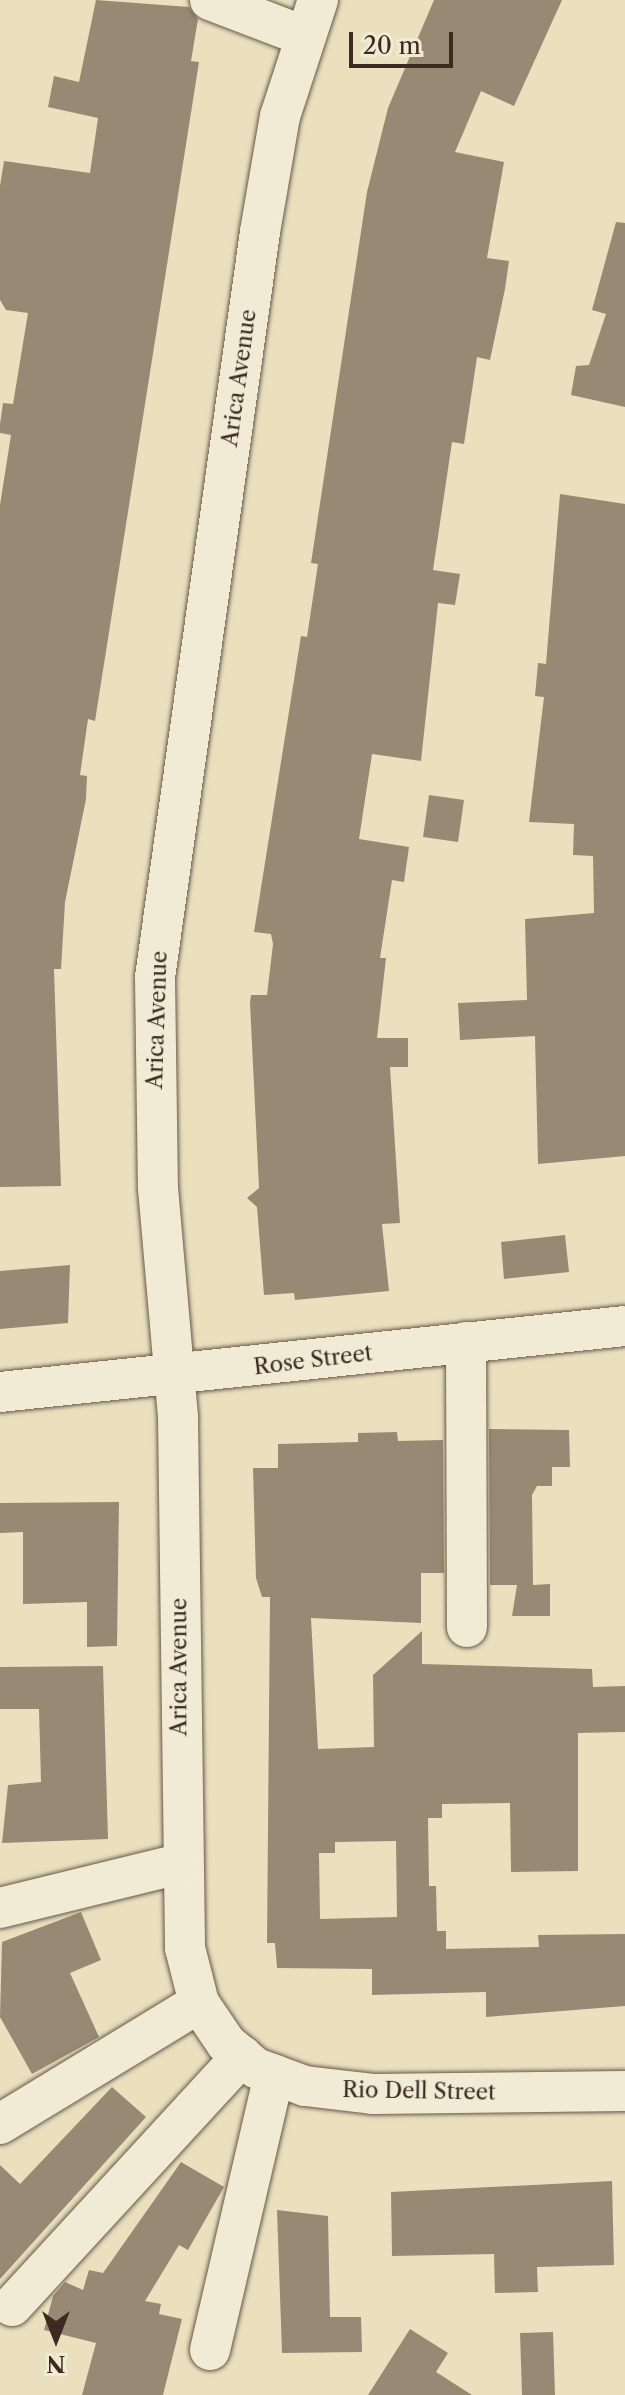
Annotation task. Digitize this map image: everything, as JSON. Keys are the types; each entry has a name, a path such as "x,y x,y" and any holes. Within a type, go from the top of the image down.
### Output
{"street":[{"path":"210,0 312,10"},
{"name":"Arica Avenue","path":"247,2058 199,2003 185,1948 179,1864 176,1376 157,1174 155,977 260,232 312,10"},
{"name":"Rose Street","path":"0,1392 176,1376 625,1326"},
{"path":"466,1342 467,1627"},
{"path":"0,1908 179,1864"},
{"path":"0,2124 199,2003"},
{"path":"12,2306 247,2058"},
{"path":"210,2350 247,2058"},
{"name":"Rio Dell Street","path":"247,2058 305,2086 373,2094 625,2091"}],"building":[{"path":"96,0 189,7 198,19 191,61 199,62 95,721 88,719 80,775 87,776 86,799 65,902 61,969 54,969 61,1186 0,1187 0,505 11,435 0,433 0,424 3,403 13,404 28,313 6,310 0,300 0,186 4,161 90,173 98,118 48,107 54,76 79,82"},
{"path":"434,0 562,0 514,106 481,91 455,152 504,162 487,258 509,261 490,360 477,357 464,444 452,442 433,570 460,574 455,605 438,603 421,761 372,754 359,839 409,847 404,882 392,880 380,958 386,958 377,1038 408,1038 408,1067 390,1067 400,1223 382,1224 389,1291 295,1300 294,1293 264,1295 257,1207 247,1198 259,1188 250,1003 251,995 267,995 273,944 271,934 254,932 301,636 307,637 318,564 311,563 367,192 388,108"},
{"path":"616,222 625,223 625,407 571,395 576,366 589,365 606,314 592,310"},
{"path":"560,494 625,504 625,1156 538,1164 535,1036 460,1040 458,1003 527,1000 525,919 594,913 593,856 573,855 574,824 529,822 544,697 535,696 538,663 546,664"},
{"path":"429,795 464,800 458,842 423,837"},
{"path":"565,1235 569,1272 504,1279 501,1242"},
{"path":"70,1265 68,1323 0,1329 0,1271"},
{"path":"489,1429 569,1430 570,1467 552,1467 552,1486 537,1486 532,1495 533,1585 550,1584 550,1616 512,1616 517,1585 490,1585"},
{"path":"397,1432 398,1441 443,1440 444,1573 421,1573 421,1623 311,1618 318,1749 374,1747 373,1675 422,1631 422,1664 592,1669 593,1687 625,1686 625,1732 578,1733 578,1871 511,1872 510,1803 442,1804 442,1818 428,1818 429,1886 436,1886 437,1931 446,1931 446,1949 539,1947 538,1935 625,1934 625,2006 486,2017 486,1992 372,1995 372,1969 277,1968 275,1943 267,1943 270,1597 262,1597 256,1578 253,1468 278,1468 278,1444 358,1442 358,1433","holes":["396,1841 397,1917 320,1919 319,1853 335,1853 335,1842"]},
{"path":"119,1502 117,1646 87,1647 87,1602 23,1604 23,1532 0,1533 0,1503"},
{"path":"103,1666 108,1839 2,1843 8,1785 41,1782 39,1709 0,1709 0,1667"},
{"path":"81,1912 101,1960 70,1973 99,2037 32,2074 0,2017 2,1942"},
{"path":"112,2087 146,2117 0,2279 0,2165 20,2184"},
{"path":"181,2162 224,2187 188,2250 179,2245 145,2301 161,2304 159,2314 182,2319 163,2395 82,2395 96,2343 44,2330 53,2296 65,2282 83,2290 89,2270 103,2273"},
{"path":"612,2181 614,2265 537,2267 538,2292 495,2293 494,2254 392,2256 391,2192"},
{"path":"277,2210 328,2216 330,2317 361,2317 362,2352 282,2353"},
{"path":"410,2329 448,2353 436,2372 472,2395 368,2395"},
{"path":"553,2332 555,2395 522,2395 520,2333"}]}
